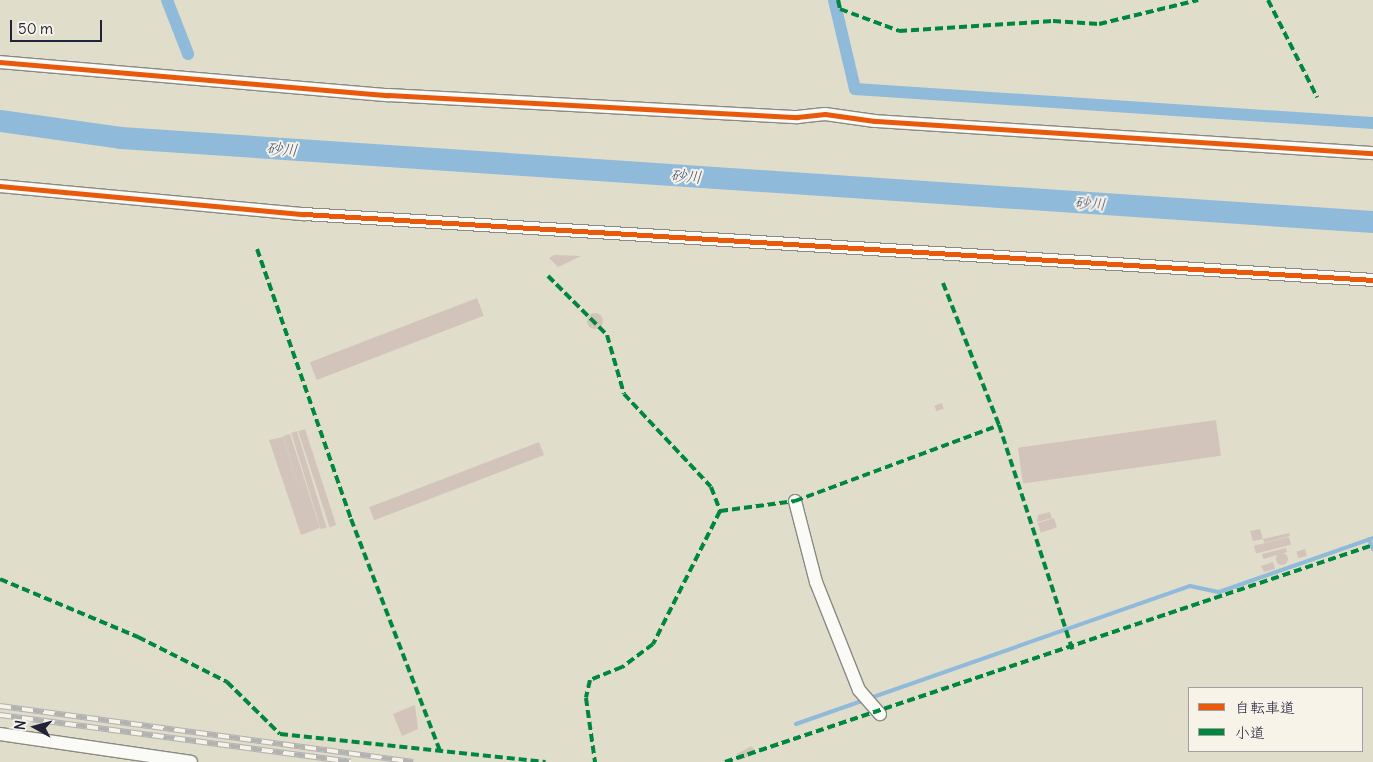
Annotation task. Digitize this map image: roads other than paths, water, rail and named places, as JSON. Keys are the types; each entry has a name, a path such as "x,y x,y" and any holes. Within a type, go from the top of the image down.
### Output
{"street":[{"path":"0,62 388,95 797,117 825,114 875,122 1373,153"},
{"path":"0,186 304,214 1373,280"},
{"path":"795,501 816,582 859,690 880,714"},
{"path":"0,734 191,762"}],"waterway":[{"path":"167,0 188,54"},
{"path":"834,0 855,89 1373,123"},
{"name":"砂川","path":"0,121 121,138 1373,222"},
{"path":"796,724 1190,586 1219,592 1373,538"},
{"path":"1369,539 1373,549"}],"railway":[{"path":"0,706 413,762"},
{"path":"0,715 351,762"}]}
